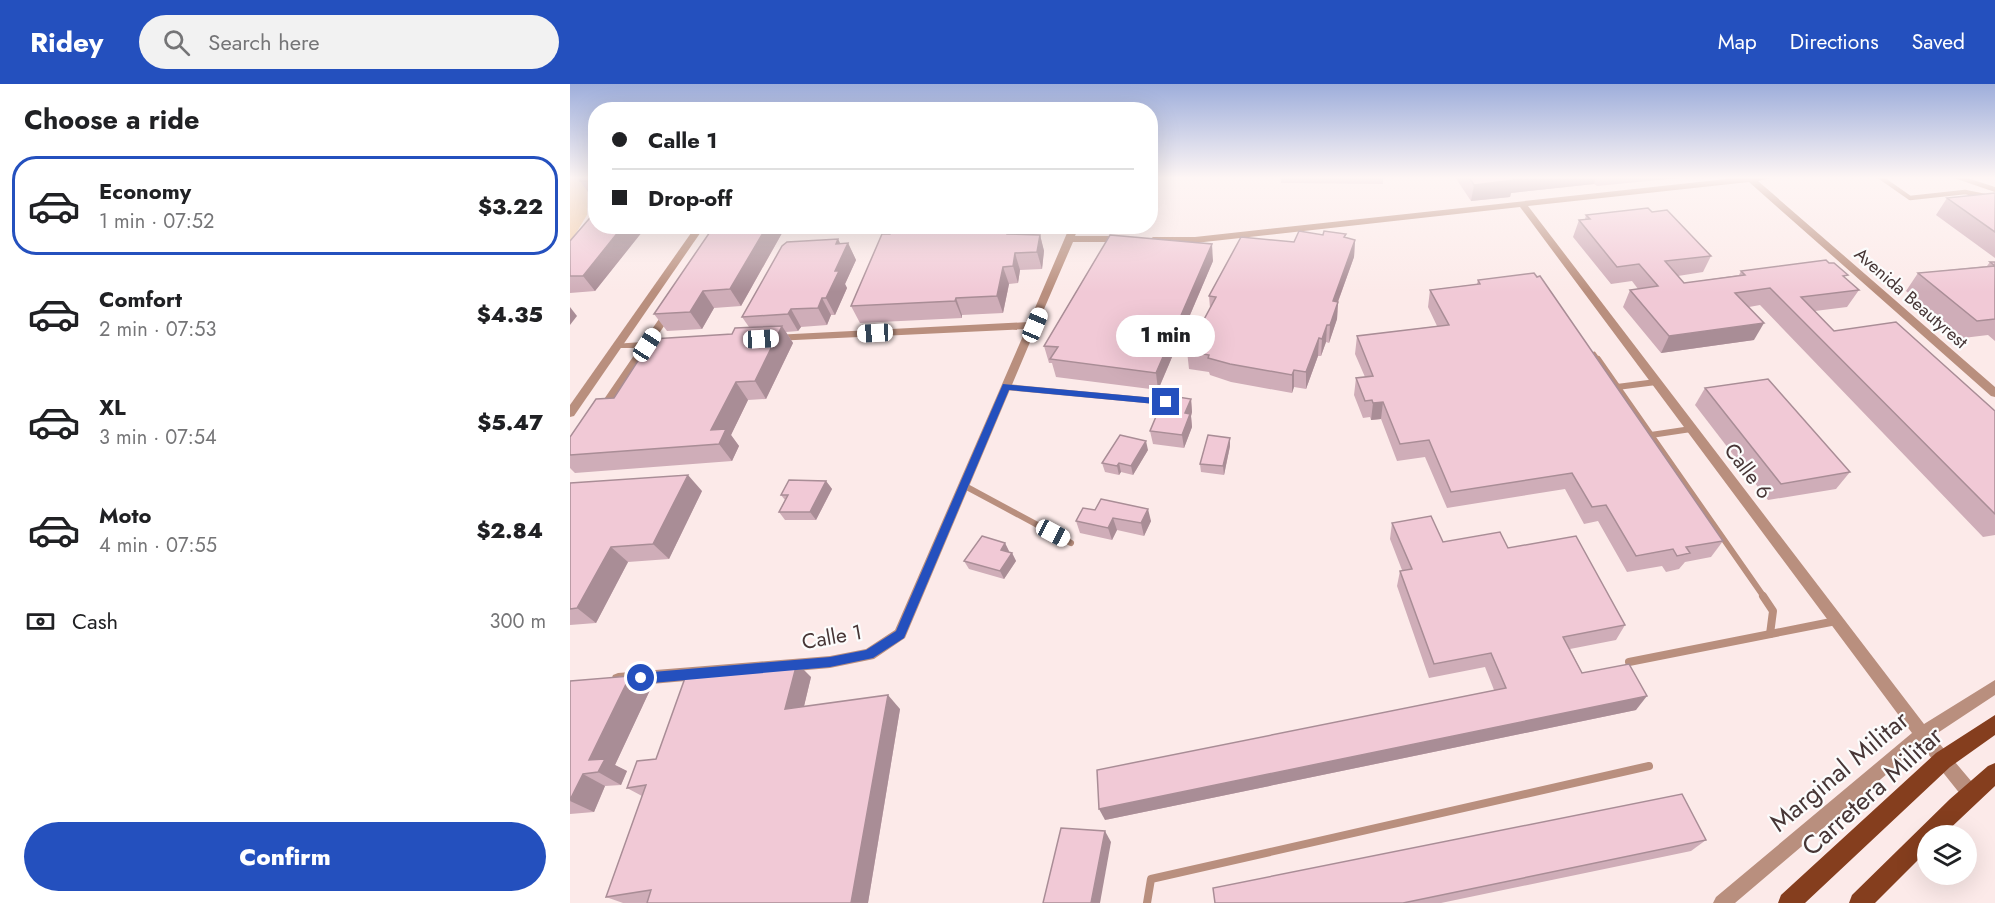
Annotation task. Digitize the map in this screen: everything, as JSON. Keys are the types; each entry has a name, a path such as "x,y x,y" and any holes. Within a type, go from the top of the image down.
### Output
{"main road":[{"name":"Carretera Militar","path":"1789,903 1944,760 1995,724"},
{"path":"1860,903 1995,773"}],"street":[{"path":"1071,239 1195,240 1420,215"},
{"name":"Calle 6","path":"1530,215 1922,734 1971,794"},
{"name":"Avenida Beautyrest","path":"1792,215 1995,393"},
{"path":"570,413 695,234"},
{"name":"Calle 1","path":"605,681 830,662 869,655 900,634 1073,234"},
{"path":"596,422 673,306"},
{"path":"764,339 1035,325"},
{"path":"617,346 670,344"},
{"name":"Marginal Militar","path":"1722,903 1922,734 1995,687"}],"lane":[{"path":"1593,354 1773,611 1770,634"},
{"path":"1617,387 1656,382"},
{"path":"1006,387 1166,402"},
{"path":"1651,435 1692,429"},
{"path":"965,486 1071,543"},
{"path":"1629,662 1836,621"},
{"path":"1147,903 1151,879 1649,766"}],"shaded area":[{"path":"570,215 587,215 570,243"}],"building":[{"path":"1586,215 1672,215 1711,256 1665,261 1684,283 1745,275 1741,271 1826,260 1834,263 1848,275 1843,276 1859,290 1801,297 1834,331 1896,322 1995,411 1995,514 1770,288 1735,293 1764,323 1669,336 1630,290 1658,286 1639,264 1617,267 1579,220 1590,219"},
{"path":"1971,215 1995,215 1995,232"},
{"path":"588,220 588,234 617,234 583,276 570,276 570,241"},
{"path":"1299,231 1323,235 1324,231 1346,234 1344,237 1355,240 1333,301 1338,302 1330,325 1327,325 1322,339 1319,338 1306,372 1294,370 1292,375 1230,364 1208,358 1209,355 1187,351 1216,297 1209,296 1241,237 1294,242"},
{"path":"709,234 762,234 730,289 703,291 690,312 654,314"},
{"path":"882,234 1040,235 1037,252 1015,253 1013,266 1003,267 997,296 956,298 955,301 851,306"},
{"path":"1110,235 1212,244 1156,373 1050,359 1058,347 1044,346"},
{"path":"838,239 836,244 848,243 835,271 839,271 826,298 822,298 818,308 791,309 788,314 742,317 782,246 787,242"},
{"path":"1995,266 1995,319 1977,321 1918,273"},
{"path":"1534,273 1537,277 1540,276 1723,541 1686,547 1690,553 1677,556 1673,549 1636,556 1606,505 1592,507 1572,473 1451,492 1429,440 1400,444 1383,402 1365,401 1356,378 1373,376 1357,336 1449,325 1430,290 1480,284 1478,280"},
{"path":"782,326 755,381 736,382 711,430 726,429 719,444 570,455 570,437 596,399 614,398 652,339 732,334 735,328"},
{"path":"1768,379 1850,472 1781,484 1705,388"},
{"path":"1165,395 1191,399 1185,413 1190,414 1182,435 1150,431"},
{"path":"1120,435 1146,441 1131,466 1102,463"},
{"path":"1208,435 1230,438 1223,466 1200,464"},
{"path":"688,475 653,544 611,547 577,608 570,609 570,483"},
{"path":"789,480 826,481 810,512 779,512 788,495 781,495"},
{"path":"1101,499 1148,509 1141,523 1113,518 1108,528 1076,521 1083,508 1095,510"},
{"path":"1431,516 1443,542 1500,532 1508,548 1576,536 1625,625 1563,637 1582,673 1629,664 1647,696 1099,809 1097,770 1506,688 1491,653 1434,664 1400,571 1412,569 1392,523"},
{"path":"982,536 1005,543 1001,550 1012,553 1000,571 964,561"},
{"path":"797,663 785,709 888,695 851,903 647,903 651,890 606,897 646,785 627,788 637,761 656,759 685,678"},
{"path":"630,676 589,760 605,759 598,772 583,774 570,800 570,681"},
{"path":"1682,794 1706,840 1403,903 1215,903 1213,888"},
{"path":"1061,828 1105,831 1091,903 1043,903"}],"route":[{"path":"641,678 830,662 869,655 900,634 1006,387 1166,402"}]}
